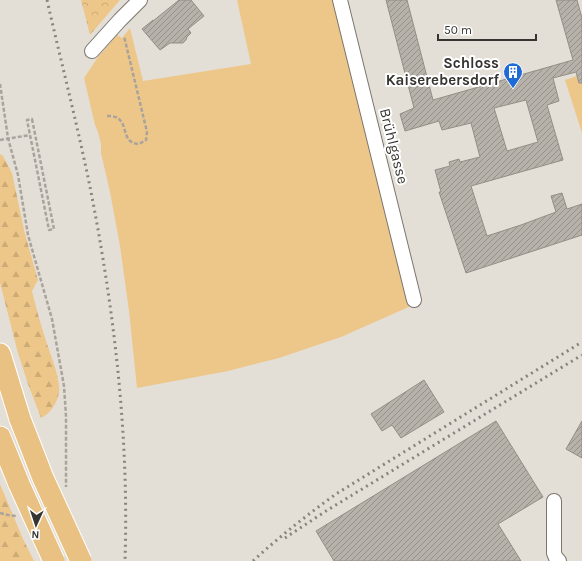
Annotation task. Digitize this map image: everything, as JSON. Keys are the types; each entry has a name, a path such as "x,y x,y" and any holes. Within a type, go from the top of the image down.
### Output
{"highway":[{"path":"0,354 20,419 43,478 81,561"},
{"path":"0,437 19,484 54,561"}],"street":[{"path":"92,51 140,0"},
{"name":"Brühlgasse","path":"340,0 414,300"},
{"path":"554,501 554,553 559,561"}],"path":[{"path":"107,116 112,116 120,120 131,143 139,144 146,140 147,132 120,20"},
{"path":"0,84 8,138 18,175 28,235 52,319 64,386 66,416 66,490"},
{"path":"32,119 54,229 49,230 30,135 27,120 32,119"},
{"path":"0,140 30,135"},
{"path":"0,513 16,516"}],"green space":[{"path":"81,0 120,0 90,35"},
{"path":"237,0 335,0 411,306 341,337 279,358 228,371 137,388 129,311 120,246 101,153 101,144 84,78 98,57 117,35 122,38 130,28 143,81 251,64"},
{"path":"582,74 582,133 565,80"},
{"path":"0,154 3,156 12,173 25,234 38,280 32,291 40,323 55,366 59,387 57,400 53,407 41,418 18,353 0,283"},
{"path":"0,484 23,539 34,561 0,561"}],"building":[{"path":"179,0 191,0 204,16 188,29 191,33 183,43 170,43 160,50 142,29"},
{"name":"Schloss Kaiserebersdorf","path":"386,0 407,0 433,100 573,60 556,0 577,0 582,18 582,83 579,83 576,72 553,78 559,101 547,105 563,160 471,186 487,236 556,212 551,196 562,193 567,209 582,204 582,235 466,273 439,192 441,192 435,170 450,166 449,162 459,159 460,162 480,157 471,123 442,130 439,121 405,131 400,114 414,108","holes":["526,100 538,142 507,151 494,108"]},
{"path":"424,380 444,412 401,438 392,425 382,431 371,414"},
{"path":"496,421 543,497 498,524 521,561 334,561 316,531"},
{"path":"582,421 582,458 566,449"}],"railway":[{"path":"47,0 87,172 100,242 114,333 119,378 125,470 125,561"},
{"path":"253,561 293,526 336,494 582,342"},
{"path":"285,538 326,511 582,355"}],"place":[{"name":"Schloss Kaiserebersdorf","path":"513,89"}]}
